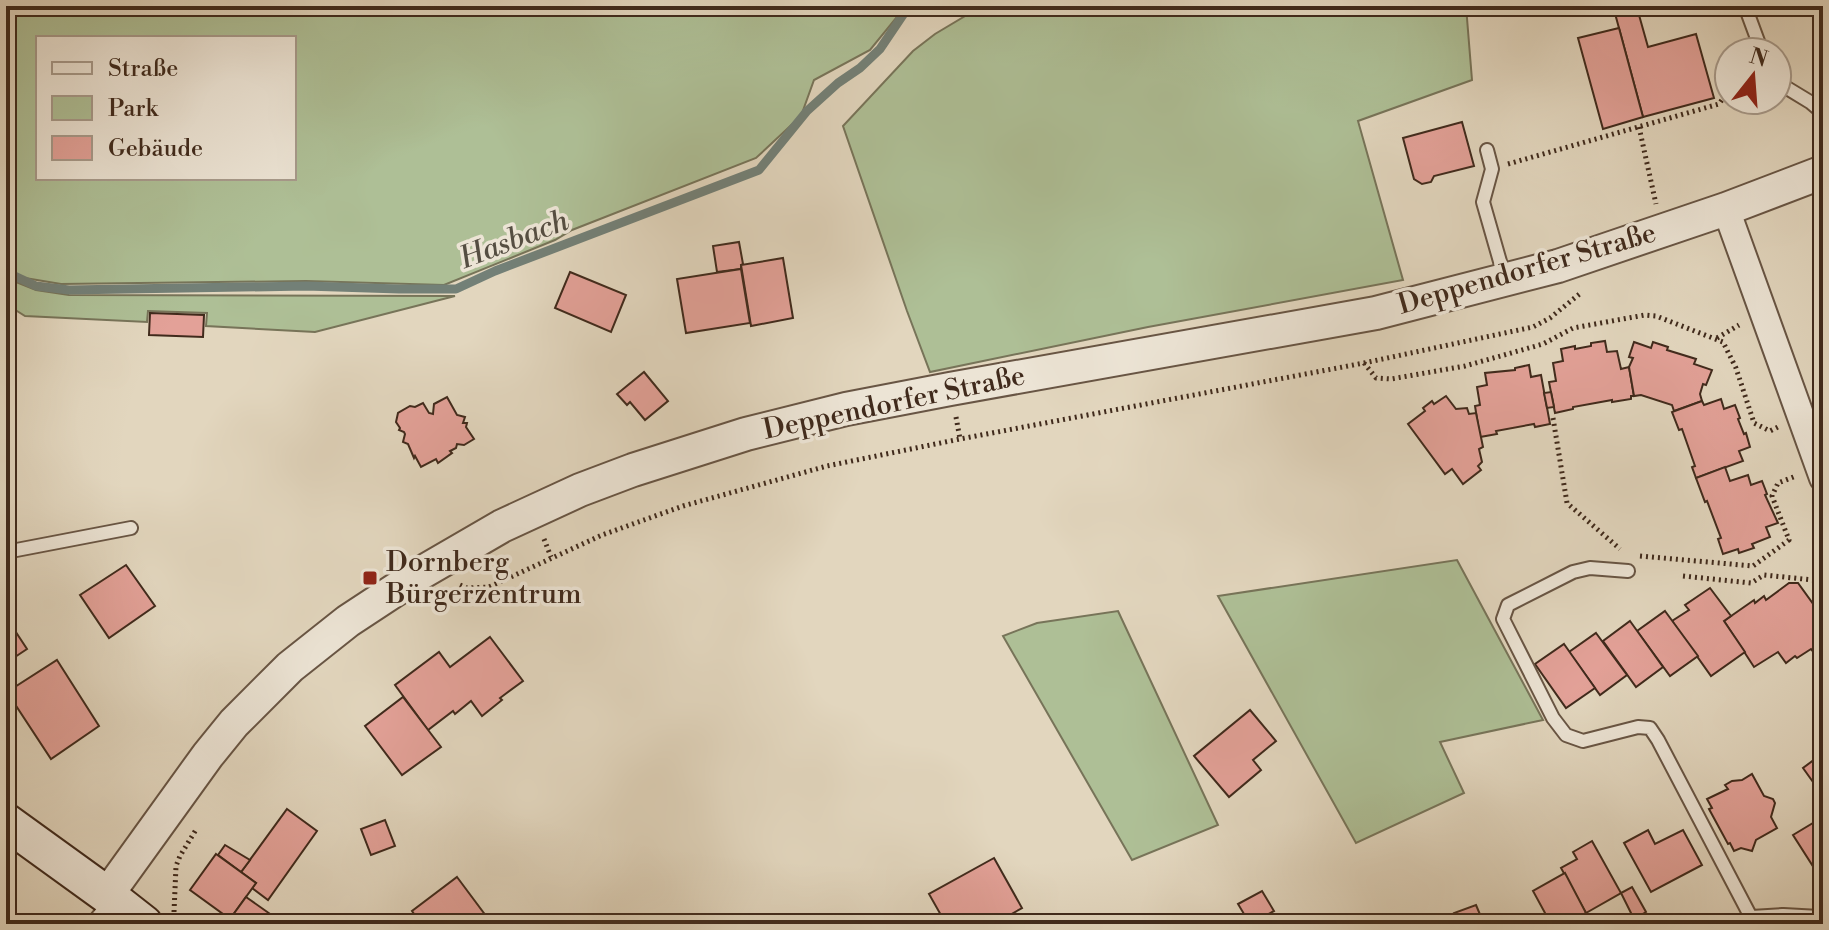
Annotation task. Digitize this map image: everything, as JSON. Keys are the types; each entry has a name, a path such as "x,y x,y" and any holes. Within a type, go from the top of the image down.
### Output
{"main road":[{"path":"6,822 118,911"}],"street":[{"name":"Deppendorfer Straße","path":"118,911 208,755 261,695 314,647 421,573 502,526 580,490 746,434 846,409 1376,313 1558,266 1726,209 1823,172"},
{"path":"1726,209 1823,478"},
{"path":"1753,924 1819,924"}],"lane":[{"path":"1745,6 1756,36"},
{"path":"1793,92 1823,113"},
{"path":"1487,150 1492,169 1483,202 1505,279"},
{"path":"6,552 131,528"},
{"path":"1628,571 1590,568 1573,572 1508,605 1503,619 1553,718 1566,735 1583,741 1638,727 1650,728 1753,924"}],"path":[{"path":"1492,169 1713,106"},
{"path":"1639,127 1662,230"},
{"path":"421,573 467,588 489,587 615,530 683,506 827,466 1364,363 1533,327 1550,318 1586,288"},
{"path":"1364,363 1376,378 1391,379 1465,366 1543,344 1573,328 1645,315 1668,319 1716,338 1726,346 1754,423 1770,431"},
{"path":"1716,338 1740,325"},
{"path":"1553,418 1567,503 1627,555 1753,566 1789,540 1772,496 1778,483"},
{"path":"1683,576 1751,583 1764,575 1823,581"},
{"path":"174,924 176,866 203,817"}],"green space":[{"path":"6,6 906,6 870,50 814,80 801,116 756,158 572,230 555,240 444,285 306,281 61,284 25,278 6,270"},
{"path":"982,6 1466,6 1472,80 1358,121 1403,280 1148,327 930,372 843,126 913,51"},
{"path":"6,278 36,290 69,295 455,296 315,332 206,326 207,313 148,311 147,322 25,316 6,304"},
{"path":"1457,560 1543,720 1440,742 1464,793 1356,843 1218,596"},
{"path":"1118,611 1218,825 1132,860 1003,636 1037,623"}],"building":[{"path":"1613,6 1671,6 1639,15 1648,47 1696,34 1713,94 1713,98 1643,117"},
{"path":"1619,28 1643,117 1603,129 1578,38"},
{"path":"1462,122 1474,166 1434,176 1431,182 1422,184 1414,179 1403,138"},
{"path":"739,242 741,269 717,272 713,246"},
{"path":"783,258 793,318 751,326 741,265"},
{"path":"741,269 750,323 686,333 677,279"},
{"path":"570,272 626,295 611,332 555,308"},
{"path":"150,313 204,315 203,337 149,335"},
{"path":"1605,341 1607,352 1617,351 1621,369 1629,367 1634,396 1555,413 1549,382 1556,381 1553,363 1563,361 1561,349 1575,346 1575,349"},
{"path":"1634,342 1651,348 1653,342 1668,347 1667,350 1696,359 1694,364 1712,370 1706,385 1703,384 1700,394 1702,401 1674,411 1672,405 1641,395 1634,396 1629,367 1633,358 1629,357"},
{"path":"1529,365 1531,377 1541,375 1550,424 1496,431 1497,434 1480,437 1475,406 1480,405 1477,387 1487,385 1485,373 1515,370"},
{"path":"644,372 668,401 645,420 630,402 627,405 617,394"},
{"path":"1551,392 1554,407 1547,408 1544,393"},
{"path":"1446,396 1456,409 1467,408 1469,414 1476,413 1483,447 1479,449 1482,462 1478,466 1481,470 1463,484 1452,469 1445,474 1408,424 1432,401 1434,404"},
{"path":"447,397 457,415 465,417 463,423 467,423 466,427 474,439 464,445 457,444 450,451 452,453 438,463 436,459 421,467 408,444 403,442 405,434 396,422 398,413 423,403 433,414 434,404"},
{"path":"1721,399 1724,409 1735,405 1750,447 1739,451 1743,461 1696,478 1682,429 1679,430 1672,412 1702,401 1704,405"},
{"path":"1725,467 1730,481 1748,475 1751,485 1762,481 1778,523 1766,527 1770,537 1752,544 1754,548 1739,553 1738,549 1723,554 1718,539 1721,538 1696,478"},
{"path":"126,565 155,606 109,638 80,595"},
{"path":"1789,583 1798,583 1823,622 1823,652 1817,657 1811,649 1786,663 1778,652 1754,667 1724,621 1754,600 1755,603 1764,596 1766,600"},
{"path":"1710,588 1731,616 1724,621 1745,652 1711,676 1672,621 1689,610 1685,605"},
{"path":"1665,611 1698,656 1670,676 1637,631"},
{"path":"6,617 27,649 6,663"},
{"path":"1630,621 1663,667 1636,687 1603,641"},
{"path":"1596,633 1627,675 1600,695 1569,652"},
{"path":"490,637 523,681 482,716 471,701 428,730 395,685 439,652 450,667"},
{"path":"1564,644 1595,688 1566,708 1535,664"},
{"path":"57,660 99,726 51,759 7,692"},
{"path":"403,697 441,747 402,775 365,726"},
{"path":"1250,710 1276,741 1253,760 1261,770 1229,797 1194,756"},
{"path":"1823,753 1823,796 1803,768"},
{"path":"1752,774 1764,796 1775,803 1771,817 1777,828 1756,840 1752,851 1741,848 1734,851 1709,809 1712,808 1707,799 1728,789 1725,785 1732,781"},
{"path":"287,809 317,831 268,900 252,888 256,883 241,872"},
{"path":"1823,817 1823,882 1793,835"},
{"path":"385,820 395,846 371,855 361,829"},
{"path":"1648,830 1655,844 1683,830 1702,865 1651,892 1624,843"},
{"path":"1592,841 1621,893 1586,913 1561,868 1577,859 1573,852"},
{"path":"225,845 250,860 241,872 218,855"},
{"path":"216,854 256,883 230,919 190,890"},
{"path":"994,858 1022,908 994,924 946,924 929,894"},
{"path":"1565,873 1586,913 1565,924 1551,924 1533,891"},
{"path":"457,877 492,924 421,924 412,911"},
{"path":"1632,887 1646,912 1634,919 1621,893"},
{"path":"1262,891 1274,911 1250,924 1238,904"},
{"path":"246,897 280,921 278,924 237,924 230,919"},
{"path":"1476,905 1484,924 1458,924 1454,913"}],"waterway":[{"name":"Hasbach","path":"6,272 36,286 69,290 306,286 456,289 495,271 759,170 807,111 880,49 909,6"}],"place":[{"name":"Dornberg Bürgerzentrum","path":"370,578"}]}
